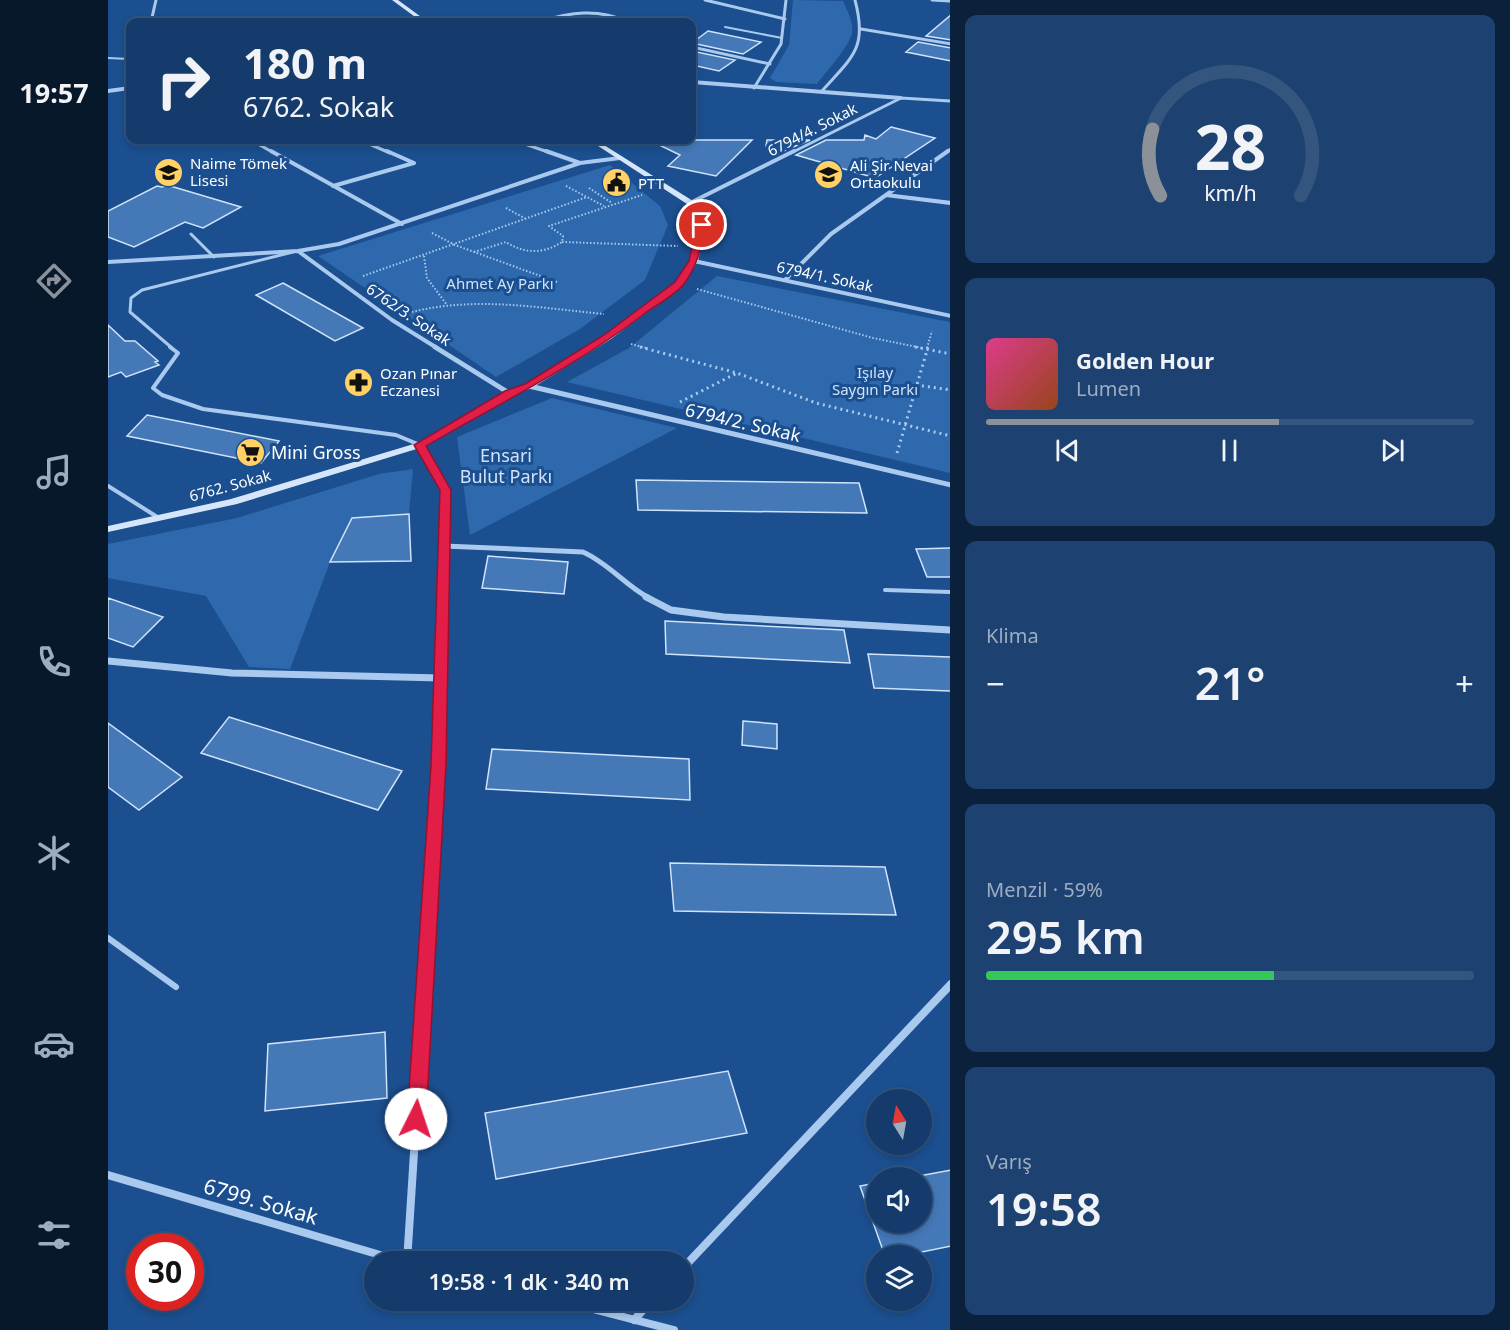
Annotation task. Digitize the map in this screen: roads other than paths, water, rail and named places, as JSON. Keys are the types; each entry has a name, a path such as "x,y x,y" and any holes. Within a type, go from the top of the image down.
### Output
{"main road":[{"path":"395,0 420,18"},
{"path":"598,144 690,203"},
{"name":"6762. Sokak","path":"108,529 233,502 420,445 509,393 529,386 608,337 679,284 694,261 702,225 690,203"}],"street":[{"path":"152,18 156,0"},
{"path":"705,0 785,20"},
{"path":"754,88 770,64 782,38 786,0"},
{"path":"821,92 854,53 861,29 855,0"},
{"path":"932,0 950,1"},
{"path":"552,18 584,11 620,18"},
{"path":"861,29 950,44"},
{"path":"696,47 770,64"},
{"path":"696,82 901,98"},
{"path":"108,91 126,89"},
{"name":"6794/4. Sokak","path":"690,203 901,98 950,101"},
{"path":"258,144 402,224"},
{"path":"333,186 414,163 369,144"},
{"path":"525,144 580,163"},
{"path":"785,280 831,234 950,150"},
{"path":"108,262 298,251 339,244 580,163 620,158"},
{"path":"885,195 950,203"},
{"name":"6762/3. Sokak","path":"298,251 392,320 509,393"},
{"name":"6794/1. Sokak","path":"694,261 950,316"},
{"name":"6794/2. Sokak","path":"529,386 950,485"},
{"path":"407,1251 439,765 446,490 420,445"},
{"path":"444,546 583,552 599,559 639,594 671,610 724,617 950,630"},
{"path":"108,661 198,670 441,678"},
{"path":"694,1256 950,985"},
{"name":"6799. Sokak","path":"108,1175 368,1251"},
{"path":"600,1311 674,1330"},
{"path":"634,1320 642,1311"}],"lane":[{"path":"725,27 782,38"},
{"path":"108,58 126,59"},
{"path":"191,234 214,257"},
{"path":"298,251 141,290 131,298 130,312 178,352 174,362 153,388 162,395 203,410 396,435 420,445"},
{"path":"108,486 159,518"},
{"path":"885,590 950,592"},
{"path":"108,938 176,987"}],"place":[{"name":"Naime Tömek Lisesi","path":"169,172"},
{"name":"Ali Şir Nevai Ortaokulu","path":"829,174"},
{"name":"PTT","path":"617,183"},
{"name":"Ozan Pınar Eczanesi","path":"359,382"},
{"name":"Mini Gross","path":"250,452"}],"park label":[{"name":"Ahmet Ay Parkı","path":"500,283"},
{"name":"Işılay Saygın Parkı","path":"875,380"},
{"name":"Ensari Bulut Parkı","path":"506,465"}]}
